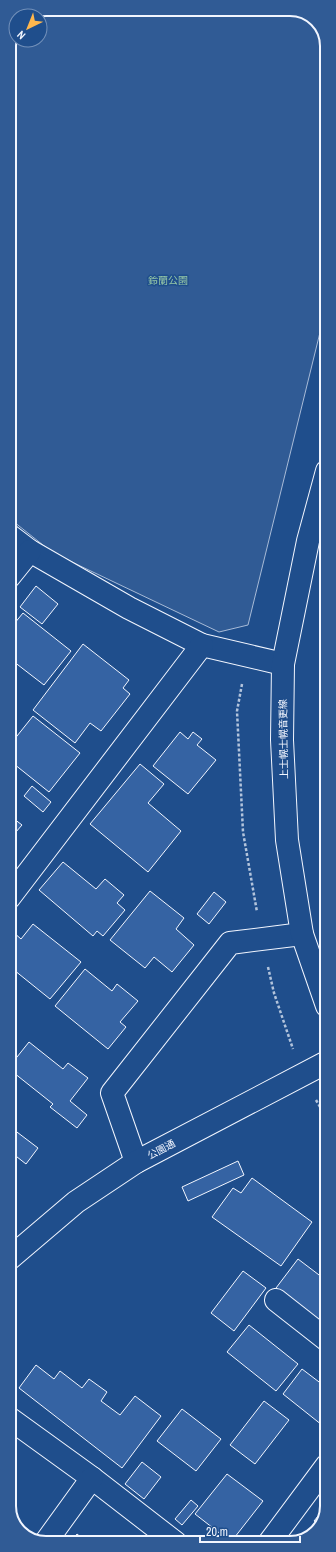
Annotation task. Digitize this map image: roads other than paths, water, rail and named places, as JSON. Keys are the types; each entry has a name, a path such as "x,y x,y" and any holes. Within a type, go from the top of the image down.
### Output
{"street":[{"name":"上士幌士幌音更線","path":"320,497 308,541 283,664 282,740 287,840 302,934 320,986"},
{"path":"16,540 30,551 129,608 202,645 283,664"},
{"path":"16,568 30,551"},
{"path":"16,889 202,645"},
{"path":"136,1162 112,1093 230,944 302,934"},
{"name":"公園通","path":"16,1253 76,1202 136,1162 320,1066"},
{"path":"276,1300 320,1335"},
{"path":"16,1423 92,1478 167,1536"},
{"path":"274,1536 320,1474"},
{"path":"50,1536 92,1478"}],"park label":[{"name":"鈴蘭公園","path":"168,280"}]}
